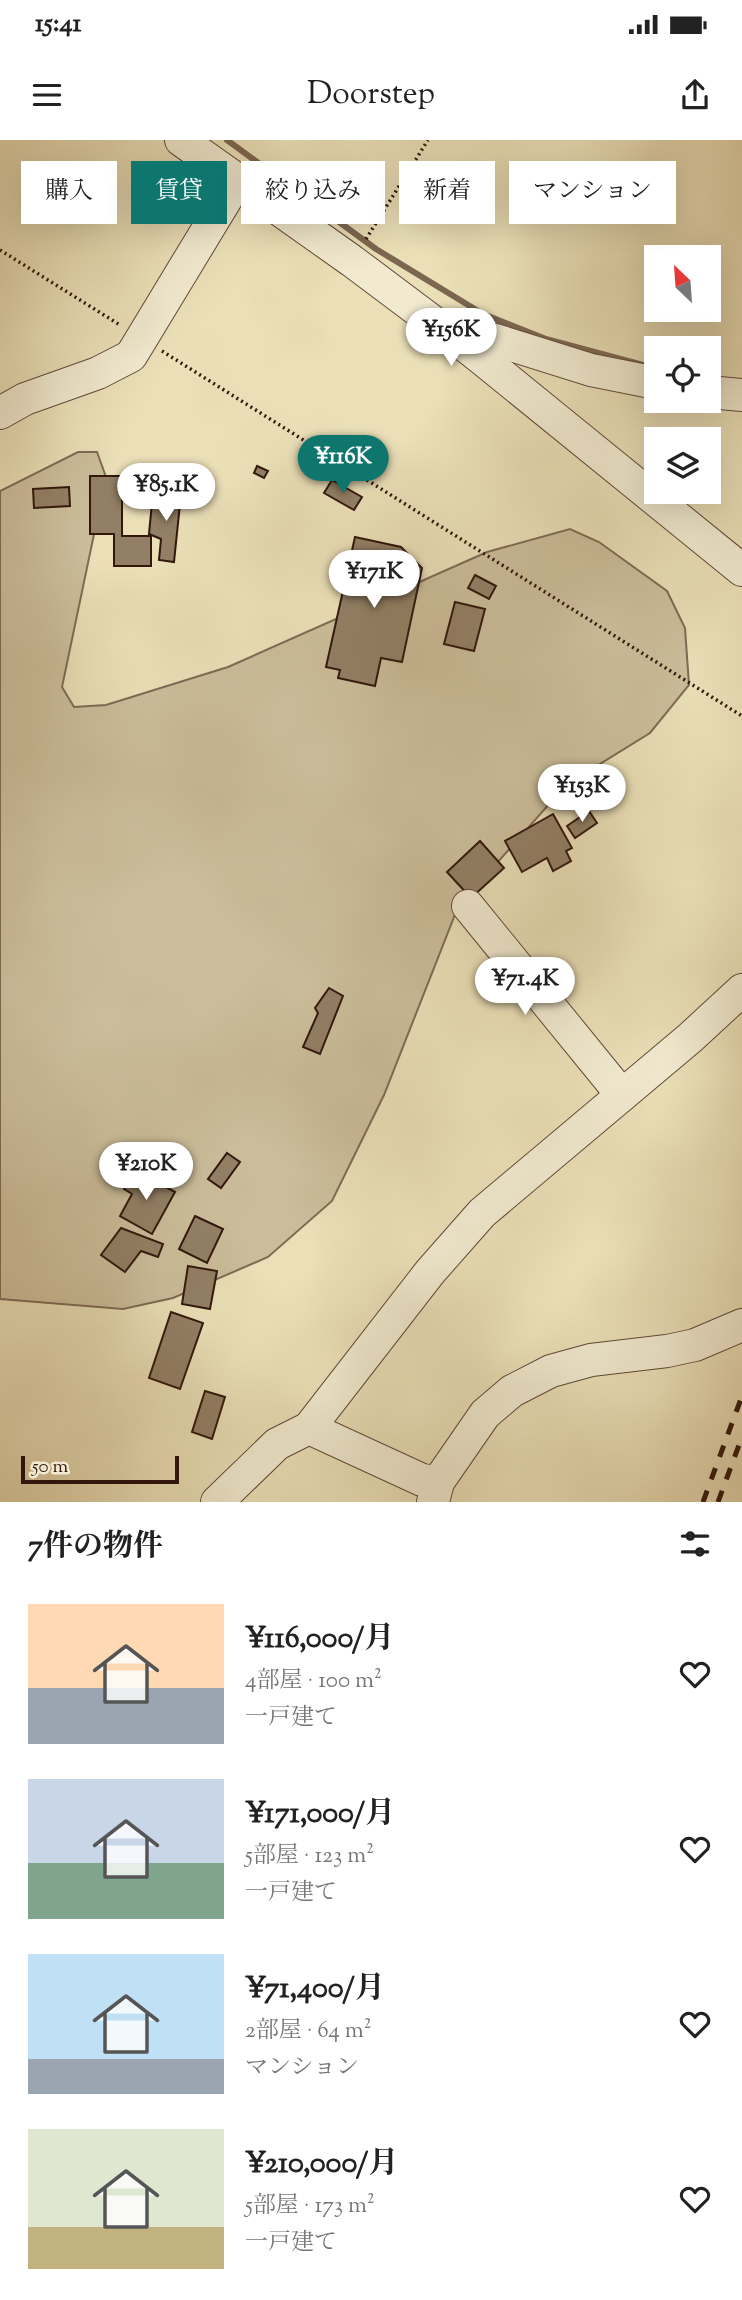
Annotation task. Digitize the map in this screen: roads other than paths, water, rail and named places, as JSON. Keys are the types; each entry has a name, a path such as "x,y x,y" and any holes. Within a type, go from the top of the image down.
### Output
{"street":[{"path":"181,140 352,261 476,354 742,570"},
{"path":"0,413 25,399 98,373 131,356 237,181"},
{"path":"476,354 492,339 592,370 644,381"},
{"path":"721,393 742,396"},
{"path":"468,906 622,1096"},
{"path":"218,1502 277,1444 309,1428 430,1272 482,1213 690,1038 742,990"},
{"path":"309,1428 422,1480 436,1492 485,1414 512,1391 551,1371 591,1360 695,1345 742,1325"}],"waterway":[{"path":"227,140 376,249 483,314 546,339 643,365"}],"railway":[{"path":"703,1502 742,1396"},
{"path":"718,1502 742,1437"}]}
